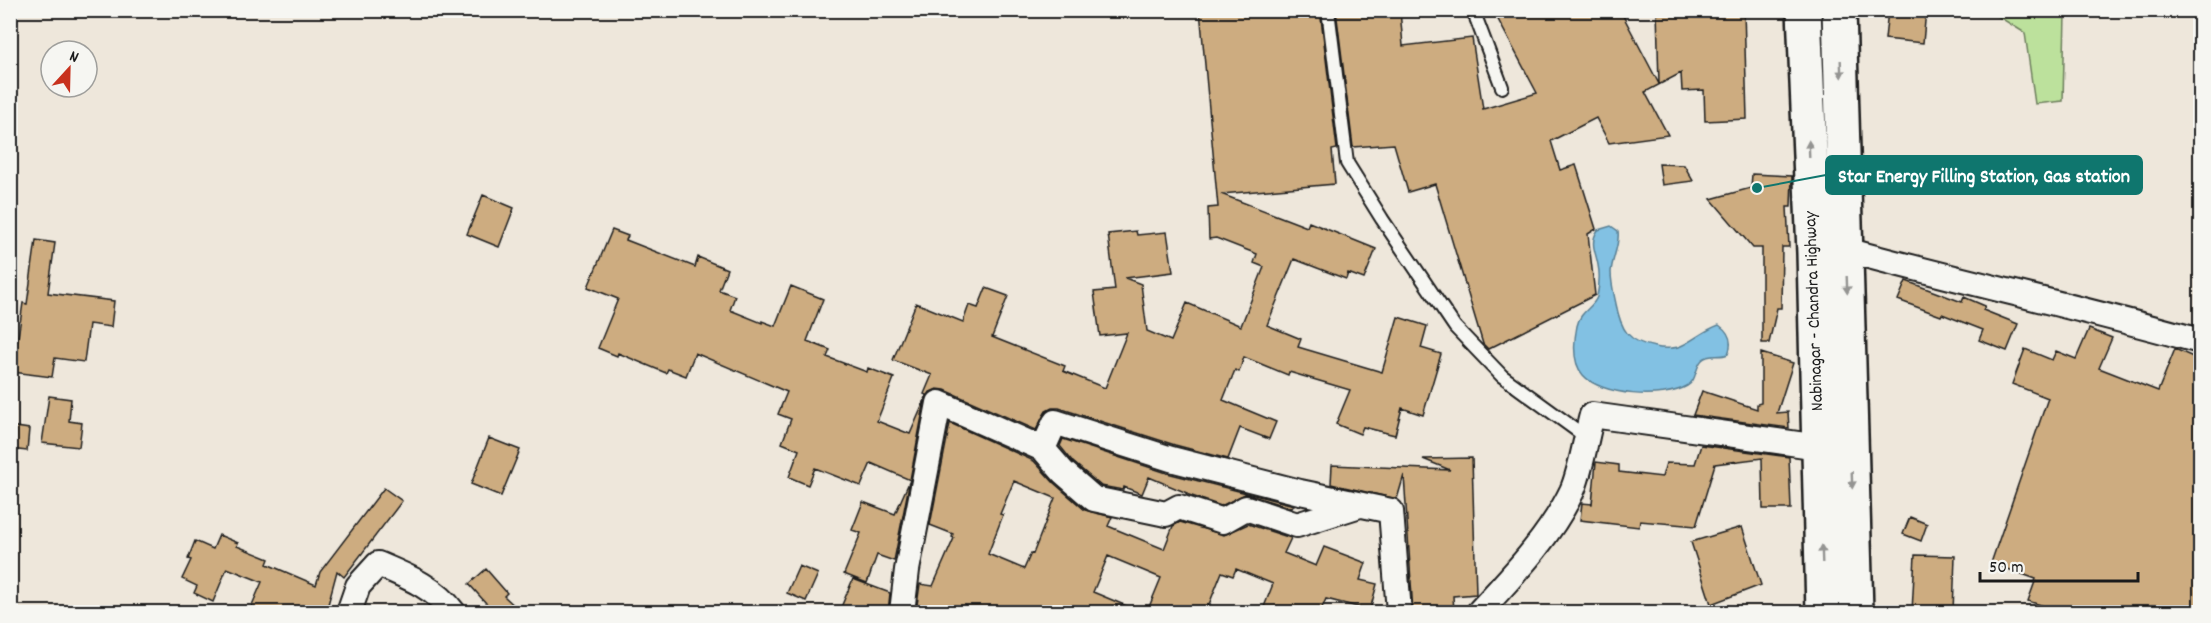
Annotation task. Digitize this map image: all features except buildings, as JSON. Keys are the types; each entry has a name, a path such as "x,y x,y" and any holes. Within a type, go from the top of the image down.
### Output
{"highway":[{"name":"Nabinagar - Chandra Highway","path":"1804,10 1814,254 1823,612"},
{"name":"Nabinagar - Chandra Highway","path":"1839,10 1856,612"}],"street":[{"path":"1845,250 2200,341"},
{"path":"902,612 907,570 939,403 1043,449 1063,472 1094,499 1166,514 1179,507 1223,521 1246,508 1297,525 1361,504"},
{"path":"1479,612 1556,519 1573,489 1592,415 1819,447"},
{"path":"1043,449 1055,422 1171,459 1300,492 1391,511 1399,612"},
{"path":"349,612 358,586 378,564 411,578 443,598 453,612"}],"lane":[{"path":"1328,10 1347,163 1455,327 1502,376 1586,437"},
{"path":"1473,10 1502,87"}],"green space":[{"path":"1981,11 2082,11 2065,14 2063,101 2035,104 2025,33 1996,15"}],"water":[{"path":"1611,226 1618,231 1611,272 1613,288 1620,321 1632,338 1646,345 1669,348 1683,345 1719,325 1728,334 1730,345 1728,354 1702,360 1693,381 1687,386 1663,393 1633,394 1603,388 1579,370 1575,352 1577,326 1581,317 1595,301 1598,289 1599,272 1594,239 1598,230"}],"place":[{"name":"Star Energy Filling Station, Gas station","path":"1757,188"}]}
